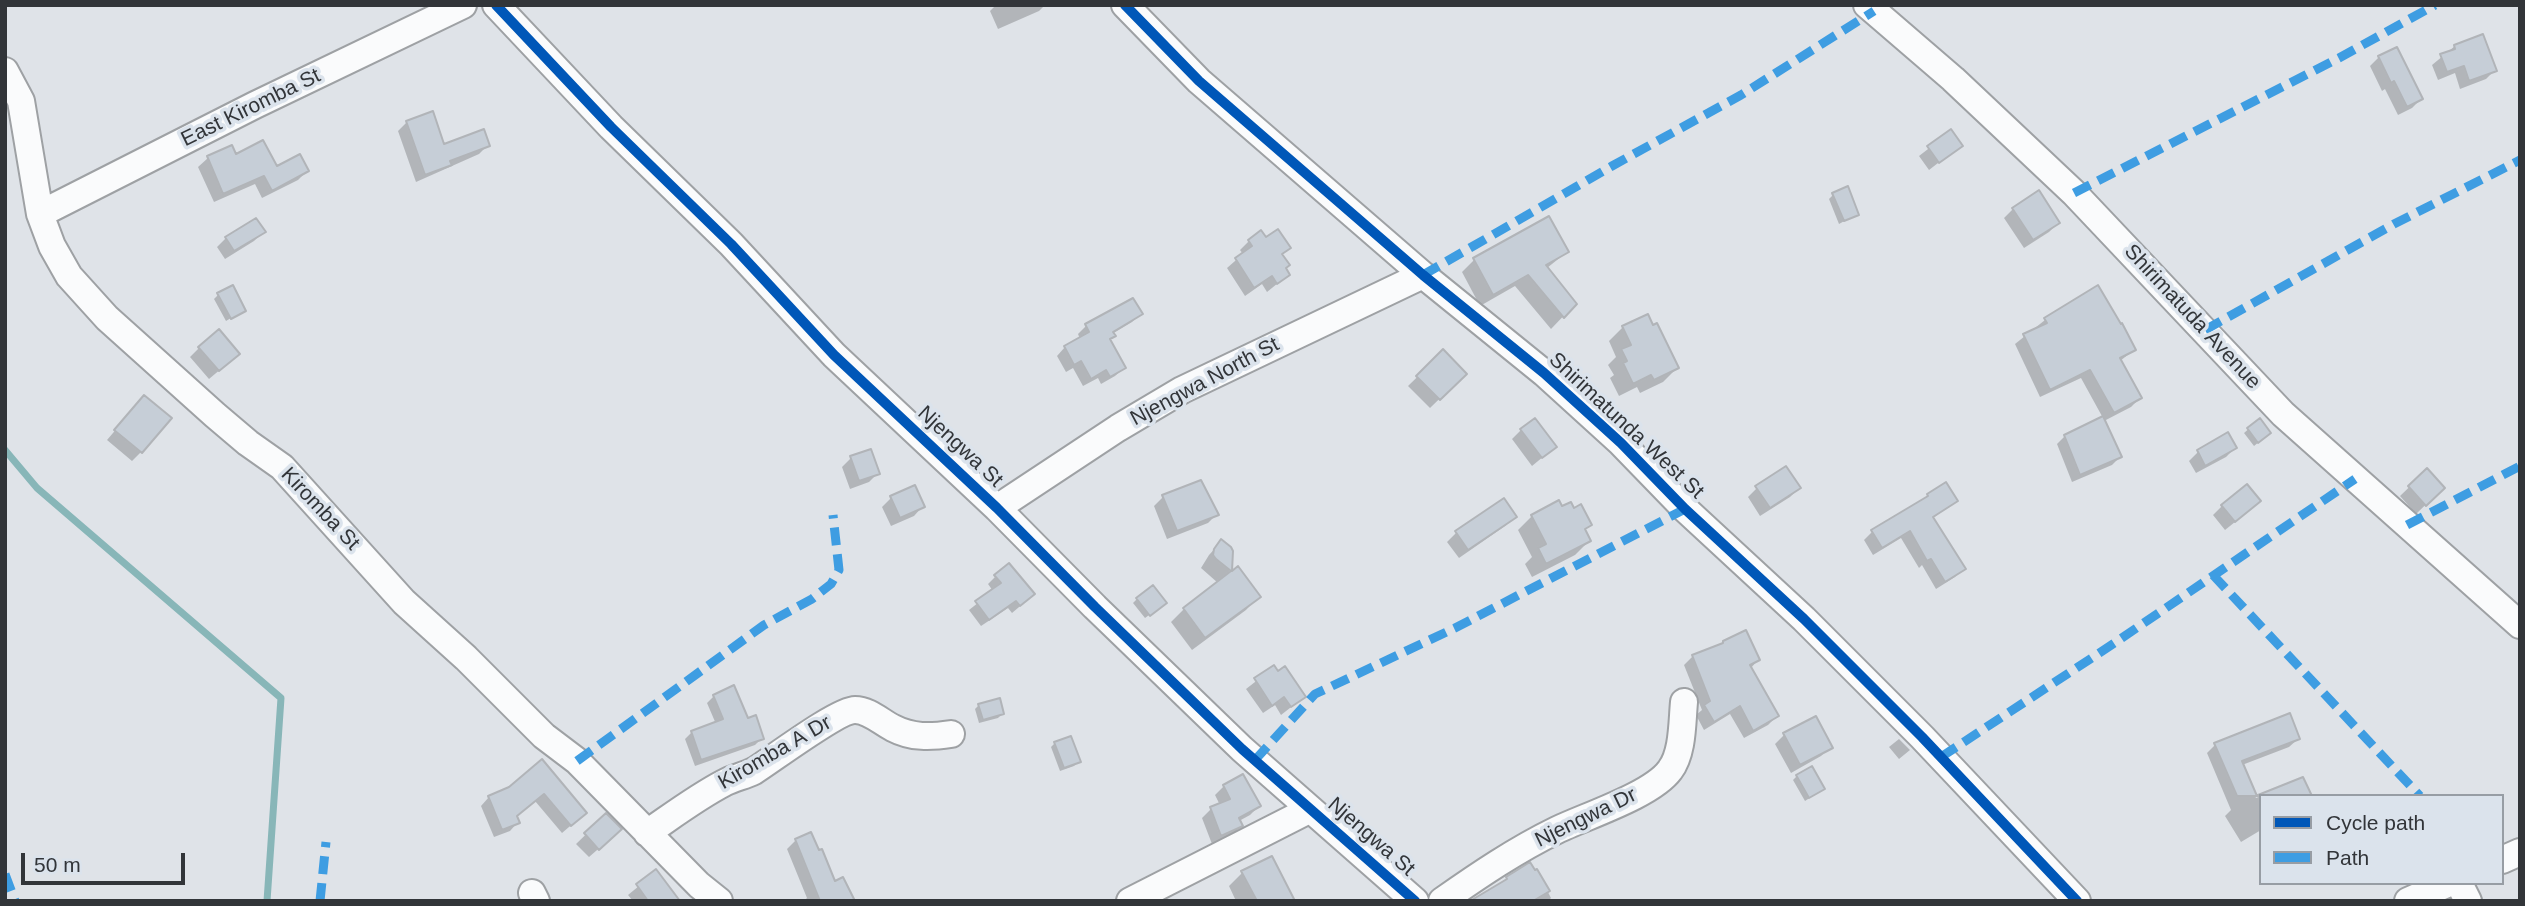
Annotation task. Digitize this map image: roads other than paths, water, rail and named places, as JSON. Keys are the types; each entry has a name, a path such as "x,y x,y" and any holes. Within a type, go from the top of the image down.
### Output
{"street":[{"name":"East Kiromba St","path":"40,214 255,105 463,5"},
{"name":"Njengwa St","path":"496,5 611,127 731,244 834,355 997,508 1242,749 1415,901"},
{"name":"Shirimatunda West St","path":"1125,5 1199,80 1423,275 1544,373 1621,443 1685,509 1804,619 1863,678 2077,901"},
{"name":"Shirimatuda Avenue","path":"1867,5 1953,79 2074,193 2283,414 2520,625"},
{"name":"Kiromba St","path":"5,71 20,101 40,214 52,246 69,276 107,318 215,415 282,467 404,602 466,658 544,736 577,761 699,885 719,901"},
{"name":"Njengwa North St","path":"997,508 1118,428 1182,390 1423,275"},
{"name":"Njengwa Dr","path":"1442,901 1494,864 1557,830 1658,783 1671,769 1678,751 1684,702"},
{"name":"Kiromba A Dr","path":"647,832 724,783 752,772 843,713 853,710 866,712 911,735 927,737 951,734"},
{"path":"1130,901 1310,810"},
{"path":"2504,859 2520,852"},
{"path":"2408,901 2444,885"},
{"path":"2460,885 2468,901"}],"waterway":[{"path":"5,450 37,488 281,698 267,901"}]}
